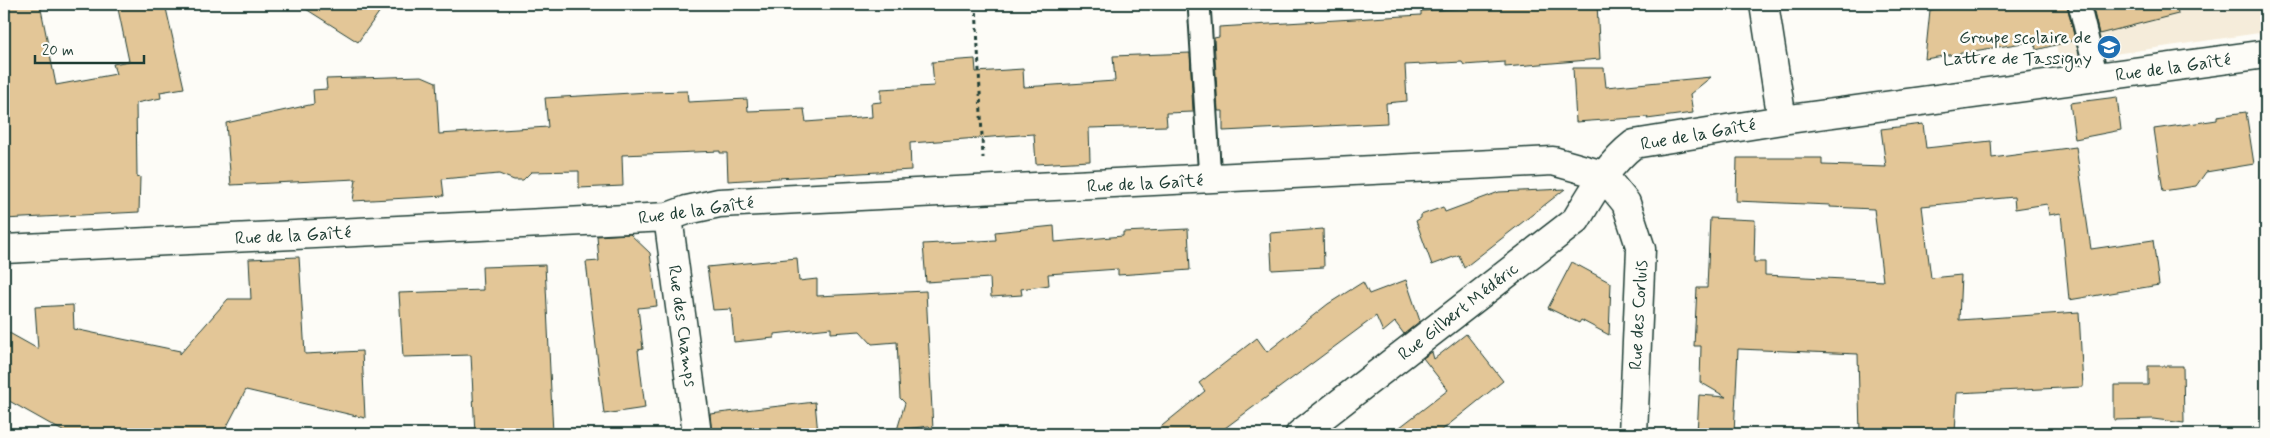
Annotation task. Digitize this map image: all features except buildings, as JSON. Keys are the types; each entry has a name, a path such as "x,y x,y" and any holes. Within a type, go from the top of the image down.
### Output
{"street":[{"path":"1764,4 1782,120"},
{"name":"Rue de la Gaîté","path":"4,249 668,217 687,210 719,203 1210,180 1553,161 1603,175 1618,156 1634,144 1782,120 2266,54"},
{"name":"Rue Gilbert Médéric","path":"1300,434 1576,220 1603,175"},
{"name":"Rue des Corluis","path":"1603,175 1626,203 1641,249 1633,434"},
{"name":"Rue des Champs","path":"668,217 697,434"}],"lane":[{"path":"1199,4 1210,180"},
{"path":"2080,4 2097,77"}],"path":[{"path":"976,4 985,191"}],"shaded area":[{"name":"Groupe scolaire de Lattre de Tassigny","path":"2049,4 2266,4 2266,32 2059,62"}],"place":[{"name":"Groupe scolaire de Lattre de Tassigny","path":"2109,47"}]}
